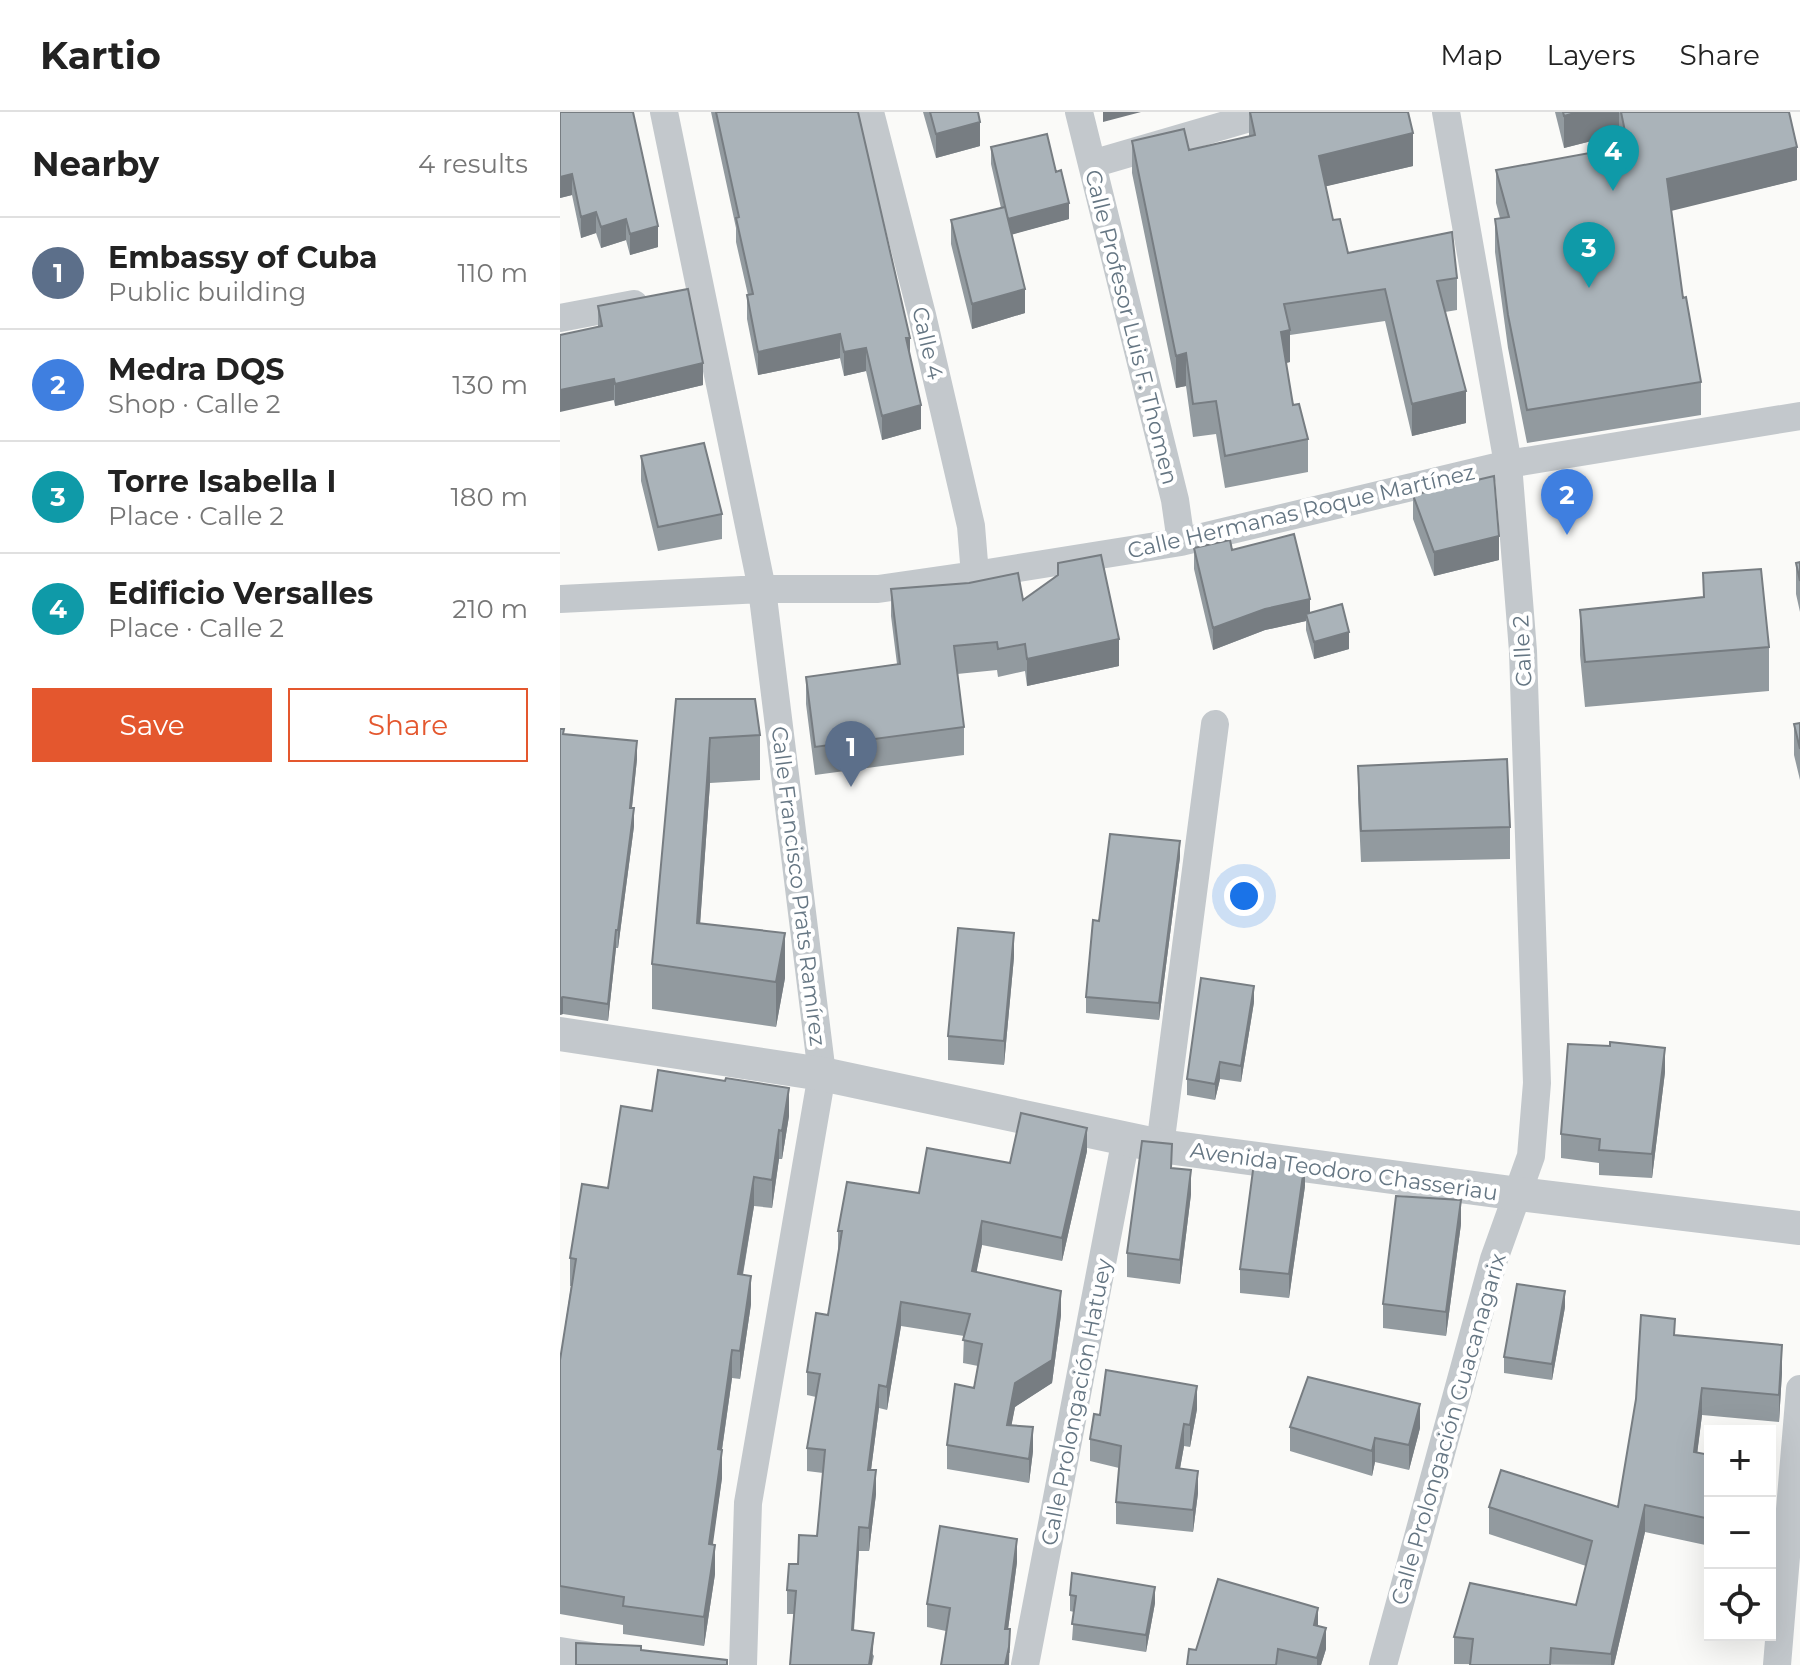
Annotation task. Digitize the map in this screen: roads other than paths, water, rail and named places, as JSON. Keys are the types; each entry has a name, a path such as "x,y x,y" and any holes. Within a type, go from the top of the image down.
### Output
{"street":[{"name":"Calle Francisco Prats Ramírez","path":"664,112 762,589 822,1074 748,1503 743,1665"},
{"name":"Calle 4","path":"870,112 922,315 971,526 975,575"},
{"name":"Calle Profesor Luis F. Thomen","path":"1079,112 1175,500 1181,542"},
{"path":"1092,164 1270,112"},
{"name":"Calle 2","path":"1446,112 1508,464 1523,651 1537,1083 1531,1156 1519,1194"},
{"path":"560,318 702,291"},
{"name":"Calle Hermanas Roque Martínez","path":"560,599 762,589 878,589 975,575 1181,542 1508,464 1800,416"},
{"path":"1160,1146 1215,724"},
{"name":"Avenida Teodoro Chasseriau","path":"560,1034 822,1074 1160,1146 1800,1228"},
{"name":"Calle Prolongación Hatuey","path":"1025,1665 1126,1138"},
{"name":"Calle Prolongación Guacanagarix","path":"1383,1665 1494,1259 1519,1194"},
{"path":"1777,1665 1800,1389"},
{"path":"560,1651 648,1665"}],"place":[{"name":"Edificio Versalles","path":"1613,191"},
{"name":"Torre Isabella I","path":"1589,288"},
{"name":"Medra DQS","path":"1567,535"},
{"name":"Embassy of Cuba","path":"851,787"}]}
